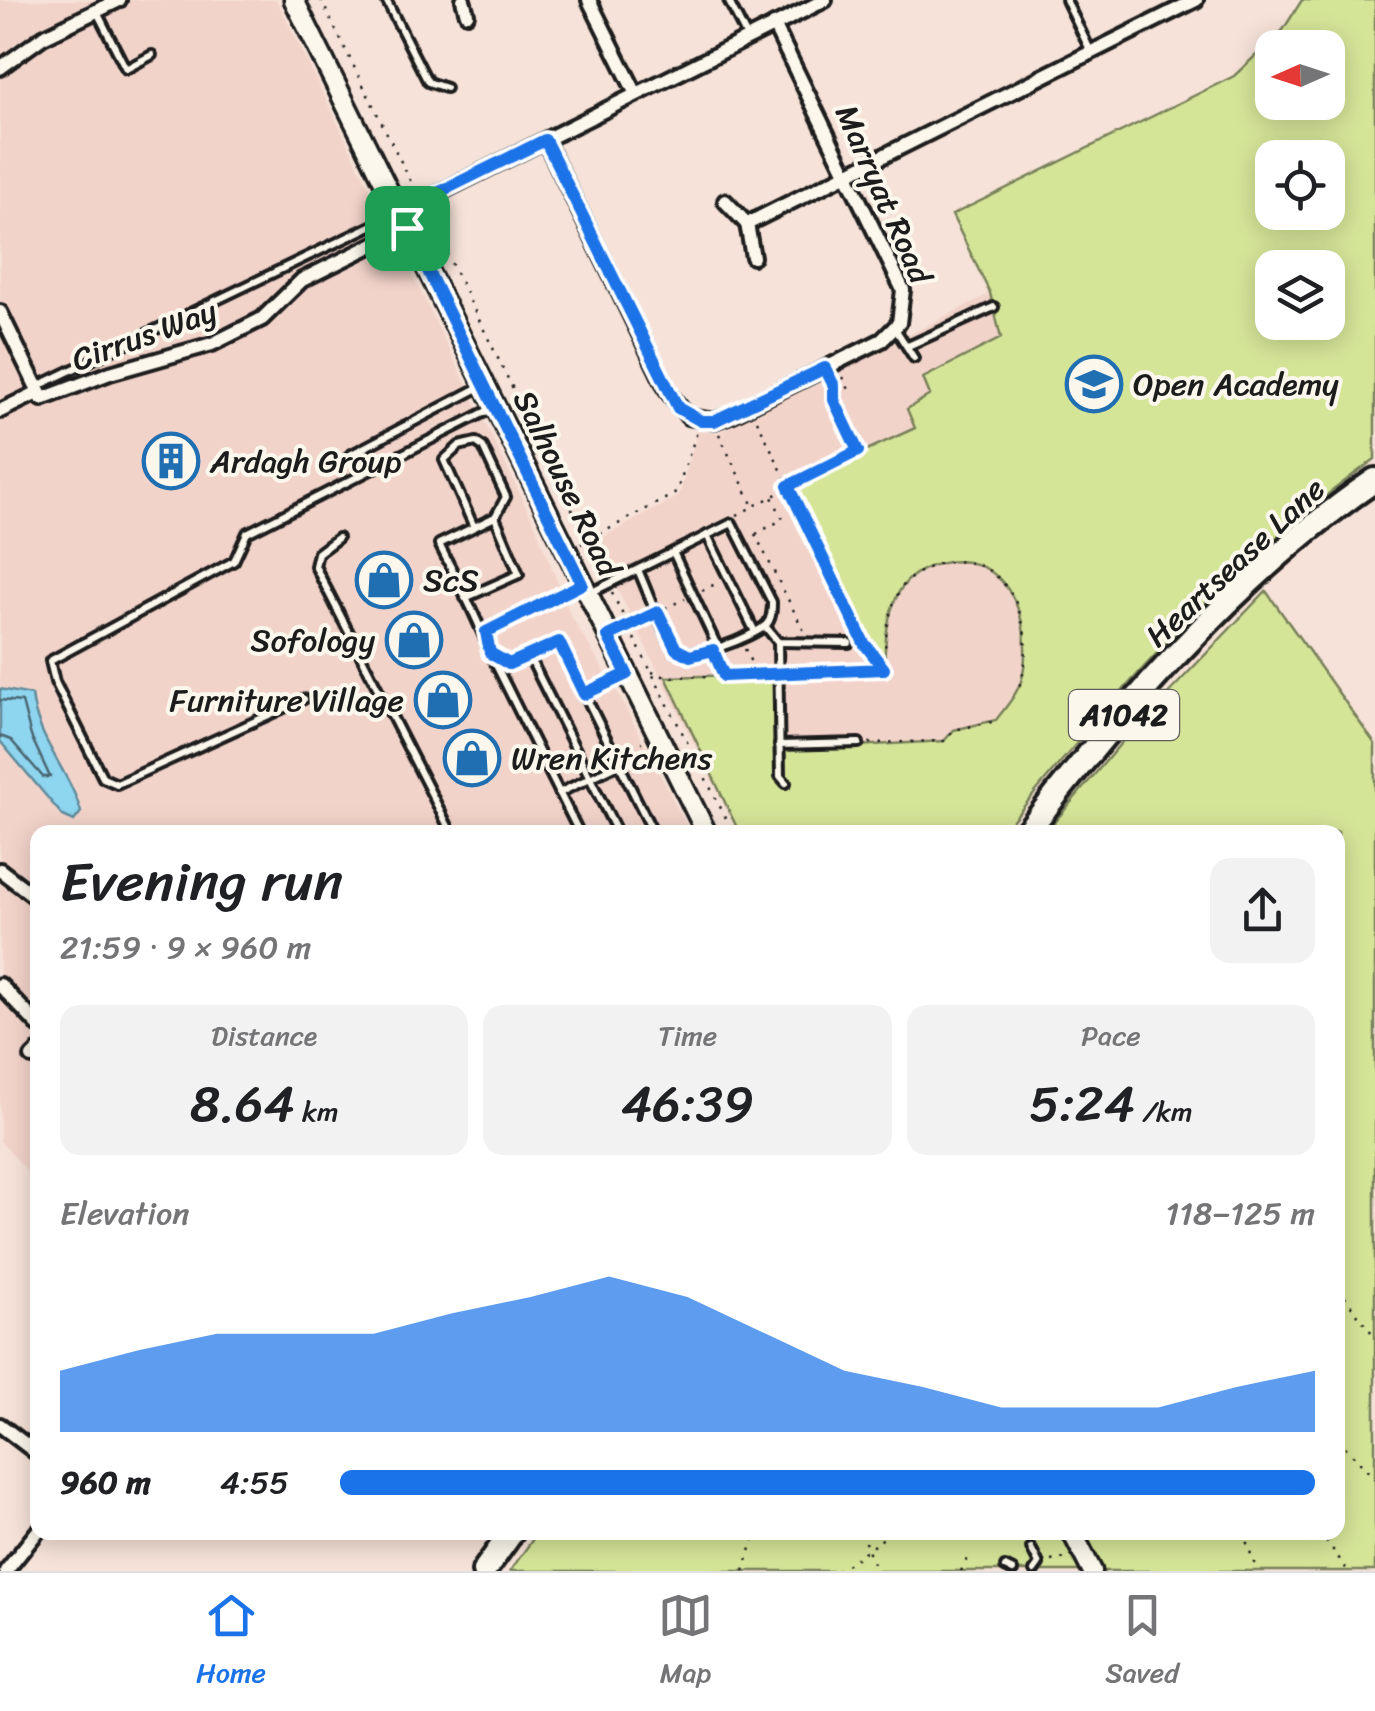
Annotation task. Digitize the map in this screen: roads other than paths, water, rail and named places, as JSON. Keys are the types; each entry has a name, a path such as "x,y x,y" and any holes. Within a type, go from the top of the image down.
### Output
{"highway":[{"name":"Heartsease Lane","path":"1032,825 1099,742 1191,643 1255,579 1375,480"},
{"path":"484,1571 506,1540"}],"street":[{"path":"0,68 43,37 120,0"},
{"name":"Salhouse Road","path":"294,0 702,825"},
{"path":"589,0 636,94"},
{"name":"Cirrus Way","path":"0,411 38,389 42,399 61,396 110,373 212,344 262,319 302,280 403,220 421,202 825,0"},
{"path":"747,224 1196,0"},
{"name":"Marryat Road","path":"545,140 678,408 708,421 830,365 894,329 904,312 902,290 774,25"},
{"path":"725,201 747,224 752,256"},
{"path":"0,312 38,389"},
{"path":"0,870 30,893"},
{"path":"0,985 30,1017"},
{"path":"0,1425 30,1448"},
{"path":"6,1571 31,1540"},
{"path":"1076,1540 1087,1563"}],"lane":[{"path":"386,0 428,82 446,88"},
{"path":"728,0 748,38"},
{"path":"1066,0 1092,53"},
{"path":"96,11 126,69 152,55"},
{"path":"38,389 403,220"},
{"path":"908,346 994,307"},
{"path":"894,329 914,358"},
{"path":"350,455 486,384"},
{"path":"304,699 117,784 103,778 55,682 50,661 234,560 247,533 496,406"},
{"path":"474,527 444,460 459,446 476,442 483,447 506,496 495,517 439,544 486,632 490,653 575,825"},
{"path":"466,598 519,574 495,517"},
{"path":"486,632 585,589 608,584 732,523 772,602 765,626"},
{"path":"707,535 754,630"},
{"path":"338,538 318,554 315,566 447,825"},
{"path":"673,552 716,649"},
{"path":"638,570 658,612 682,651 690,656 716,649 765,626"},
{"path":"608,636 658,612"},
{"path":"765,626 778,642 780,776 786,782"},
{"path":"490,653 505,664 559,642 650,825"},
{"path":"778,642 848,643"},
{"path":"529,656 613,825"},
{"path":"779,745 858,743"},
{"path":"559,793 619,764"},
{"path":"1031,1548 1037,1567"}],"water":[{"path":"0,689 32,695 40,726 81,812 74,821 63,816 0,741"}],"place":[{"name":"Open Academy","path":"1094,384"},
{"name":"Ardagh Group","path":"171,461"},
{"name":"ScS","path":"384,580"},
{"name":"Sofology","path":"414,640"},
{"name":"Furniture Village","path":"443,700"},
{"name":"Wren Kitchens","path":"472,758"}]}
